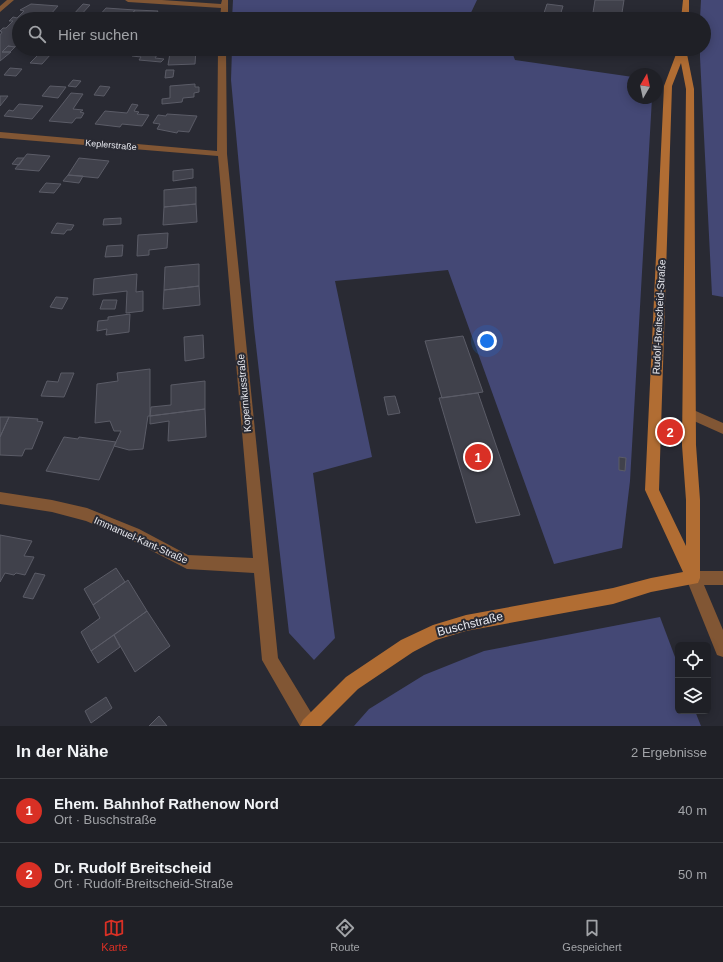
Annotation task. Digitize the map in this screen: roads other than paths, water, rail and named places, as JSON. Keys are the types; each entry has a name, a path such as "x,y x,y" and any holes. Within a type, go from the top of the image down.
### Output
{"street":[{"path":"0,10 11,0"},
{"path":"128,0 224,3"},
{"path":"685,12 686,0"},
{"name":"Kopernikusstraße","path":"222,56 222,154 270,660 309,726"},
{"name":"Rudolf-Breitscheid-Straße","path":"679,56 668,86 652,490 692,578"},
{"name":"Rudolf-Breitscheid-Straße","path":"683,56 690,89 689,445 693,500 692,578"},
{"name":"Keplerstraße","path":"0,135 222,154"},
{"path":"689,412 723,429"},
{"name":"Immanuel-Kant-Straße","path":"0,498 52,506 87,515 134,534 187,562 260,566"},
{"path":"723,578 692,578 723,649"},
{"name":"Buschstraße","path":"309,726 352,683 407,646 433,633 466,623 613,596 651,585 692,578"}],"place":[{"name":"Dr. Rudolf Breitscheid","path":"670,432"},
{"name":"Ehem. Bahnhof Rathenow Nord","path":"478,457"}]}
